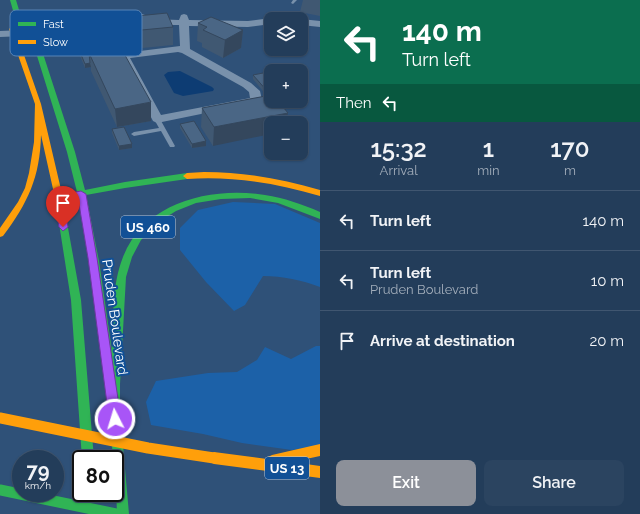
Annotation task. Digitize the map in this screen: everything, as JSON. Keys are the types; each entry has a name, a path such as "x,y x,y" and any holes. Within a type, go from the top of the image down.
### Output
{"main road":[{"path":"13,0 16,10"},
{"path":"21,56 38,104 59,198 76,300 87,450"},
{"name":"Pruden Boulevard","path":"41,56 81,194 93,258 114,403 123,514"},
{"path":"0,234 16,214 29,191 34,174 37,159 38,104"},
{"path":"59,198 177,176 223,174 274,179 320,193"},
{"name":"US 460","path":"114,403 119,302 125,267 132,247 141,234 151,224 165,214 181,206 206,197 244,194 270,198 299,206 320,216"},
{"name":"US 13","path":"0,418 148,448 320,472"},
{"path":"255,464 320,450"},
{"path":"0,490 116,514"},
{"path":"90,502 91,514"}],"street":[{"path":"180,20 182,50"},
{"path":"142,22 180,20 248,24 264,21"},
{"path":"308,23 320,24"},
{"path":"0,34 10,32"},
{"path":"121,56 160,124 256,100 254,91 247,85 182,50 142,54"}],"lane":[{"path":"134,134 160,124 172,146"}],"shaded area":[{"path":"180,71 212,87 214,89 213,91 183,96 174,93 164,75 168,72"},
{"path":"233,202 275,204 320,223 320,287 292,279 263,276 245,305 234,311 206,282 180,250 180,228 198,210"},
{"path":"316,346 320,346 320,446 292,450 242,443 203,434 151,425 146,402 156,381 208,373 237,372 257,360 265,347 291,359"}],"building":[{"path":"167,13 173,27 142,30 142,15"},
{"path":"211,17 243,30 225,40 203,30 207,27 198,23"},
{"path":"82,56 89,56 90,63 85,64"},
{"path":"90,56 125,56 151,102 115,109"},
{"path":"264,74 264,87 253,75"},
{"path":"264,96 264,108 284,108 288,113 264,116 264,118 214,127 202,108"},
{"path":"194,121 206,141 192,144 180,124"},
{"path":"124,127 132,144 119,146 112,129"}],"traffic: fast":[{"path":"13,0 16,10"},
{"path":"41,56 71,152 82,195 94,261 109,370"},
{"path":"87,450 76,300 59,198 125,185 187,176"},
{"path":"123,514 114,402 114,384 120,287 127,257 138,237 154,221 173,209 184,204 206,198 221,196 236,195 264,197 279,200 306,209 320,216"},
{"path":"0,490 116,514"}],"traffic: slow":[{"path":"21,56 38,104 59,198"},
{"path":"0,234 13,218 29,188 36,158 38,104"},
{"path":"187,176 221,175 271,180 320,193"},
{"path":"0,418 148,448 214,458"},
{"path":"272,461 320,450"},
{"path":"214,458 320,472"}],"route":[{"path":"63,227 59,198 81,194 93,258 115,419"}]}
